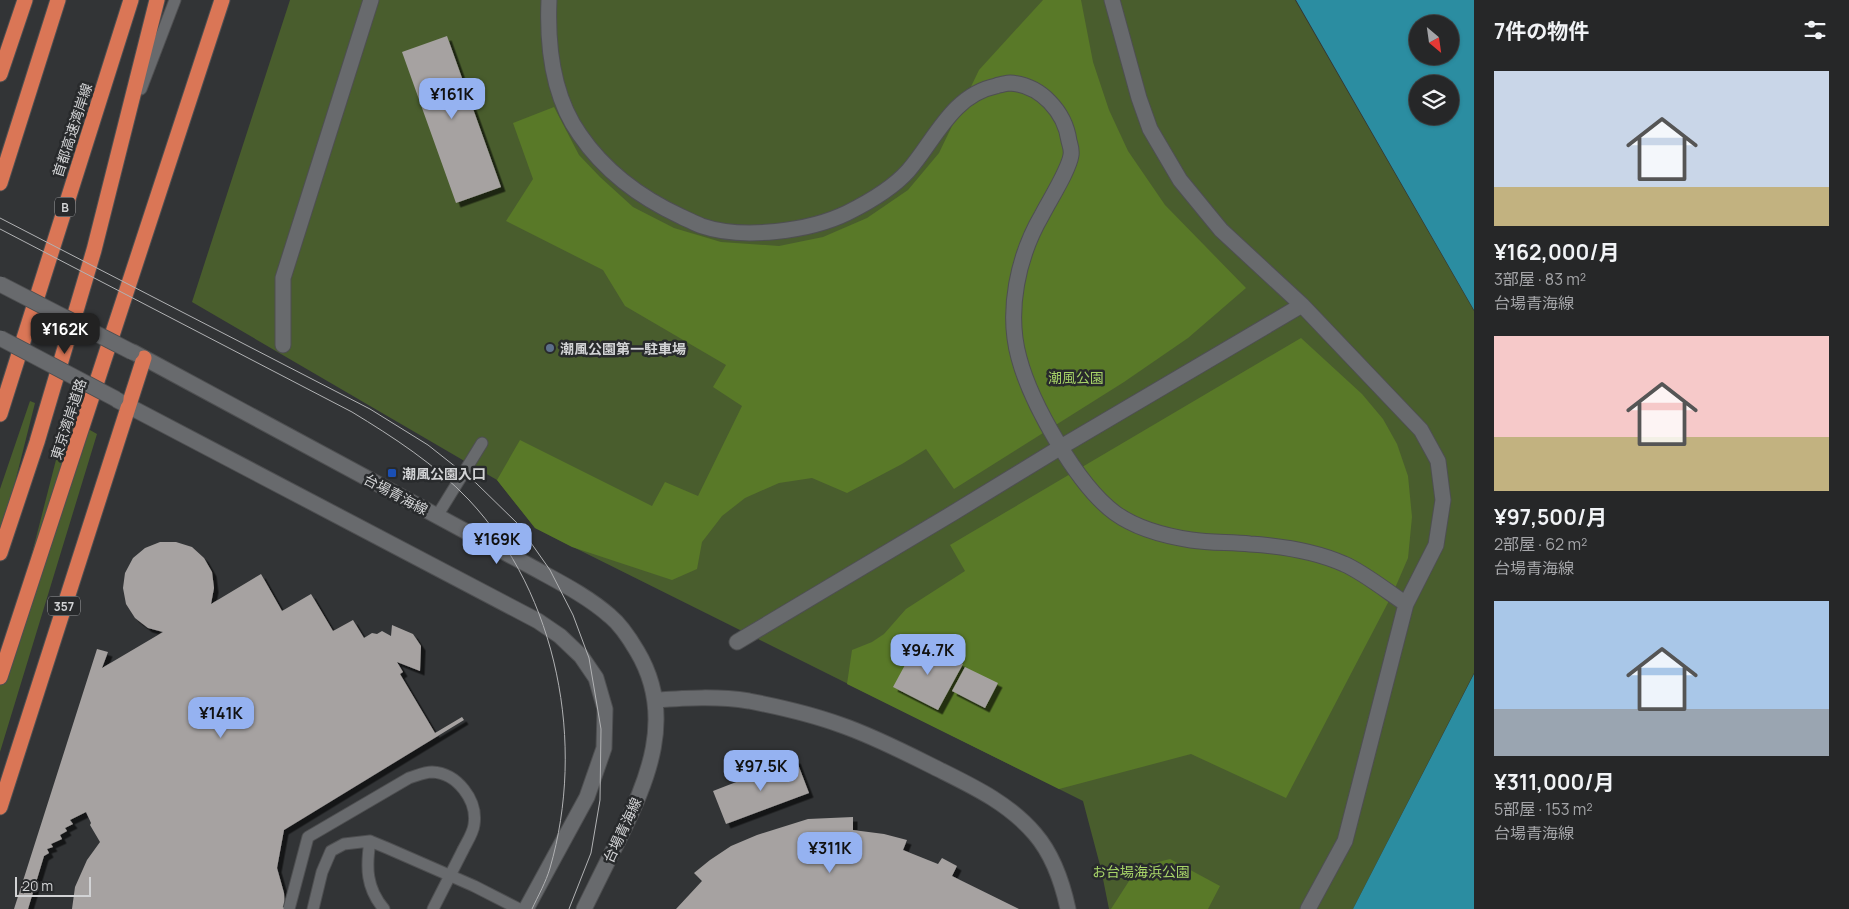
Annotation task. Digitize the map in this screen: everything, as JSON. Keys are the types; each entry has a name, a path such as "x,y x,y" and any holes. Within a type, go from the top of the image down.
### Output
{"highway":[{"path":"0,74 25,0"},
{"path":"0,183 58,0"},
{"name":"首都高速湾岸線","path":"0,414 131,0"},
{"path":"0,553 65,350 94,250 157,0"},
{"name":"東京湾岸道路","path":"0,677 222,0"},
{"name":"357","path":"0,806 122,402 138,355"}],"street":[{"path":"283,345 283,278 371,0"},
{"path":"549,0 548,25 553,66 562,99 578,133 606,168 637,193 703,227 740,233 779,231 809,226 845,214 885,191 906,173 962,102 985,88 1009,83 1033,90 1054,105 1067,127 1071,155 1062,179 1038,220 1023,259 1015,292 1013,328 1018,357 1032,396 1060,447 1091,490 1116,514 1154,533 1195,540 1296,549 1346,564 1406,604"},
{"path":"1112,0 1139,98 1150,130 1180,180 1221,230 1302,305 1422,430 1438,461 1443,500 1436,546 1406,604 1345,842 1308,909"},
{"name":"台場青海線","path":"0,284 138,355 437,516 593,602 612,617 629,637 645,665 654,700 656,734 650,768 635,805 584,909"},
{"path":"737,642 1060,447 1302,305"},
{"path":"0,338 538,621 560,636 581,656 596,678 605,709 604,748 587,797 526,909"},
{"path":"654,700 697,698 747,701 796,711 842,725 893,747 958,779 1007,808 1035,834 1055,864 1063,885 1068,909"}],"lane":[{"path":"121,141 175,0"},
{"path":"437,516 482,443"},
{"path":"288,909 308,837 416,776 432,772 454,780 465,791 472,805 474,822 473,829 433,909"},
{"path":"370,842 366,863 371,888 376,899 384,909"},
{"path":"312,909 322,872 331,851 344,844 370,842 519,909"}],"green space":[{"name":"潮風公園","path":"290,0 1295,0 1474,311 1474,673 1353,909 1109,909 1101,869 1083,801 535,528 497,480 192,302"},
{"path":"1043,0 1081,0 1093,62 1109,110 1128,151 1165,205 1246,288 1188,338 1124,382 954,489 926,449 847,493 812,478 779,483 745,498 722,516 702,542 697,569 672,580 572,547 535,528 497,480 520,440 652,506 665,482 698,496 742,406 713,387 726,365 625,306 603,270 506,221 533,179 513,123 554,107 579,155 600,177 633,207 674,228 721,242 779,246 823,237 867,218 908,190 939,153 979,70"},
{"path":"1301,338 1362,394 1383,419 1397,444 1408,476 1412,517 1408,558 1392,595 1286,798 1191,754 1059,789 847,684 852,650 872,642 884,634 906,609 965,571 950,545"},
{"path":"30,401 35,403 0,542 0,489"},
{"path":"67,417 97,434 0,752 0,678"},
{"name":"お台場海浜公園","path":"1170,859 1220,886 1208,909 1111,909 1138,867"}],"water":[{"path":"1296,0 1474,0 1474,310"},
{"path":"1474,674 1474,909 1353,909"}],"building":[{"path":"447,36 501,187 456,203 402,52"},
{"path":"160,542 176,542 192,547 204,558 212,572 214,588 211,604 261,574 282,611 311,594 333,631 353,620 364,638 372,633 377,634 382,631 391,636 392,625 413,634 421,646 420,671 397,662 403,672 400,674 435,733 462,717 464,720 284,830 277,868 284,893 285,909 72,909 75,887 87,860 100,842 90,825 91,823 86,812 70,820 73,824 65,828 67,831 60,835 62,839 51,844 53,847 47,849 49,853 44,856 28,909 14,909 97,649 108,652 102,668 163,632 148,628 135,618 126,604 123,588 125,573 133,558 145,548"},
{"path":"918,641 963,664 938,710 893,687"},
{"path":"965,667 998,683 985,708 952,691"},
{"path":"796,759 809,793 726,824 713,791"},
{"path":"853,817 853,830 884,834 907,840 903,850 938,864 942,858 957,866 952,876 1019,909 676,909 702,881 694,873 731,846 757,835 808,819"}],"tram line":[{"path":"0,218 370,409 428,445 476,483 517,523 550,570 573,615 589,658 601,729 600,800 591,853 569,909"},
{"path":"0,229 367,421 413,452 456,487 500,538 524,580 543,625 556,673 564,722 565,772 561,820 550,868 532,909"}],"place":[{"name":"潮風公園第一駐車場","path":"550,348"},
{"name":"潮風公園入口","path":"392,473"}]}
